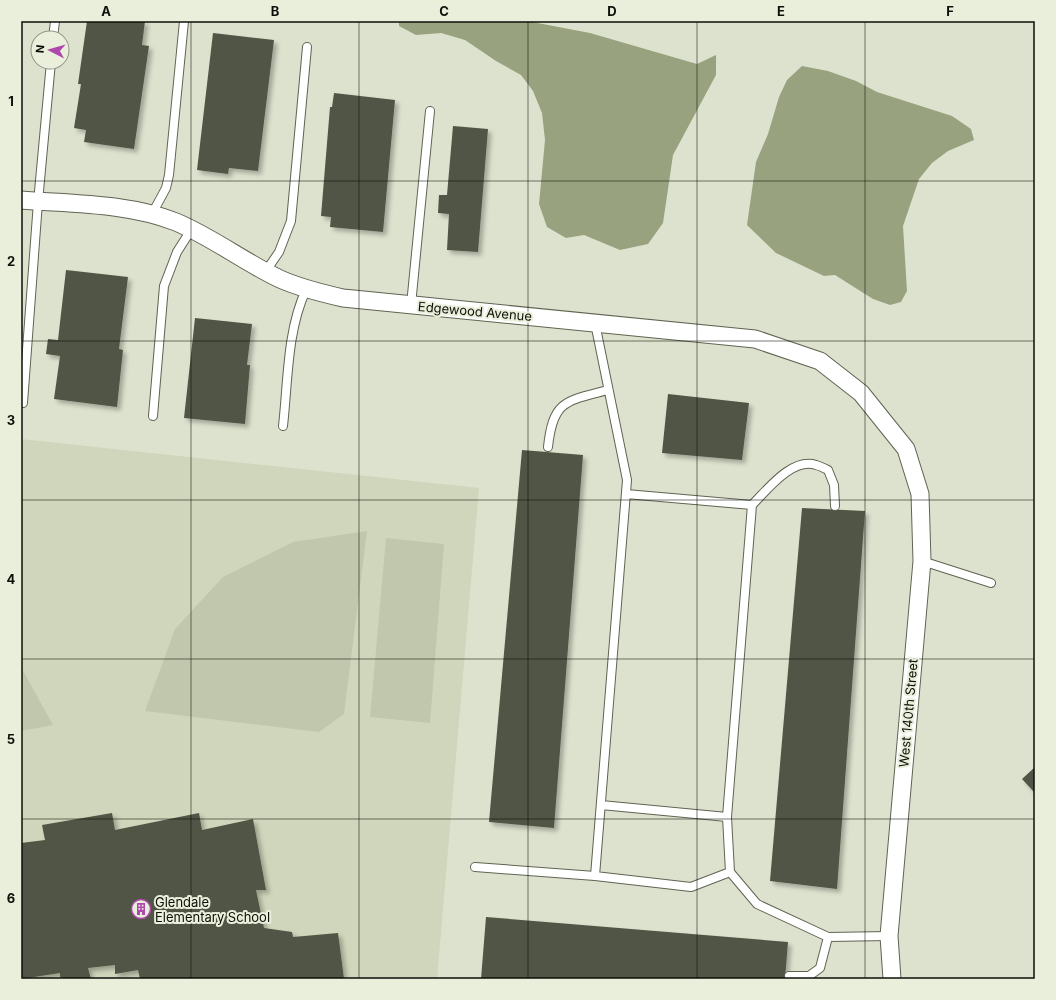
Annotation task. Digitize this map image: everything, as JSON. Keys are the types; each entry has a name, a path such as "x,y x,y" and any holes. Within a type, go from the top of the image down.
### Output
{"street":[{"name":"Edgewood Avenue","path":"29,201 128,209 152,214 191,230 266,272 306,290 343,298 755,339 820,361 861,393 906,449"},
{"name":"West 140th Street","path":"892,979 889,936 922,561 920,494 906,449"}],"lane":[{"path":"152,214 166,188 170,175 184,21"},
{"path":"266,272 279,252 291,221 307,47"},
{"path":"23,403 29,201 50,70"},
{"path":"411,305 430,111"},
{"path":"153,416 164,286 177,252 191,230"},
{"path":"283,426 294,324 298,307 306,290"},
{"path":"595,323 627,480 595,876"},
{"path":"548,447 551,425 558,409 575,399 608,390"},
{"path":"835,506 834,485 828,470 815,464 801,465 786,472 752,505 727,817 730,872 757,904 828,937 889,936"},
{"path":"626,494 752,505"},
{"path":"922,561 992,583"},
{"path":"601,805 727,817"},
{"path":"475,867 595,876 690,887 730,872"},
{"path":"789,976 809,976 820,968 828,937"}],"shaded area":[{"path":"399,21 527,21 590,33 697,64 716,55 716,75 673,155 663,223 648,244 620,250 584,235 566,238 547,227 539,204 545,140 542,113 533,91 521,75 496,61 465,40 441,33 416,35 399,26"},
{"path":"802,66 828,71 856,81 877,92 952,116 971,129 974,140 948,151 932,163 919,179 903,226 907,291 901,302 890,305 873,299 835,275 824,276 776,253 747,225 756,162 768,134 779,97 787,80"},
{"path":"21,439 479,488 437,979 21,979"},
{"path":"367,531 344,714 319,732 145,711 175,629 223,577 293,542"},
{"path":"386,538 444,544 430,723 370,717"},
{"path":"21,667 53,725 21,731"}],"building":[{"path":"87,21 145,21 142,45 149,46 134,149 84,142 86,130 74,128 81,84 78,84"},
{"path":"213,33 274,40 258,171 229,168 228,174 197,170"},
{"path":"334,93 395,100 383,232 330,227 331,217 321,216 330,107 332,107"},
{"path":"453,126 488,129 478,252 447,250 449,214 438,213 439,195 447,195"},
{"path":"66,270 128,277 119,349 123,350 117,407 54,399 60,356 46,354 48,339 58,340"},
{"path":"195,318 252,324 247,365 250,365 245,424 184,418"},
{"path":"668,394 749,403 742,460 662,453"},
{"path":"522,450 583,455 554,828 489,822"},
{"path":"802,508 865,511 837,889 770,881"},
{"path":"1035,767 1035,793 1022,779"},
{"name":"Glendale Elementary School","path":"112,813 115,830 199,813 202,830 253,819 266,890 256,890 264,928 292,932 293,937 338,933 344,979 140,979 138,970 115,974 115,965 88,968 91,979 68,979 60,977 60,973 21,979 21,843 45,840 42,825"},
{"path":"486,917 788,942 785,979 481,979"}],"place":[{"name":"Glendale Elementary School","path":"141,909"}]}
